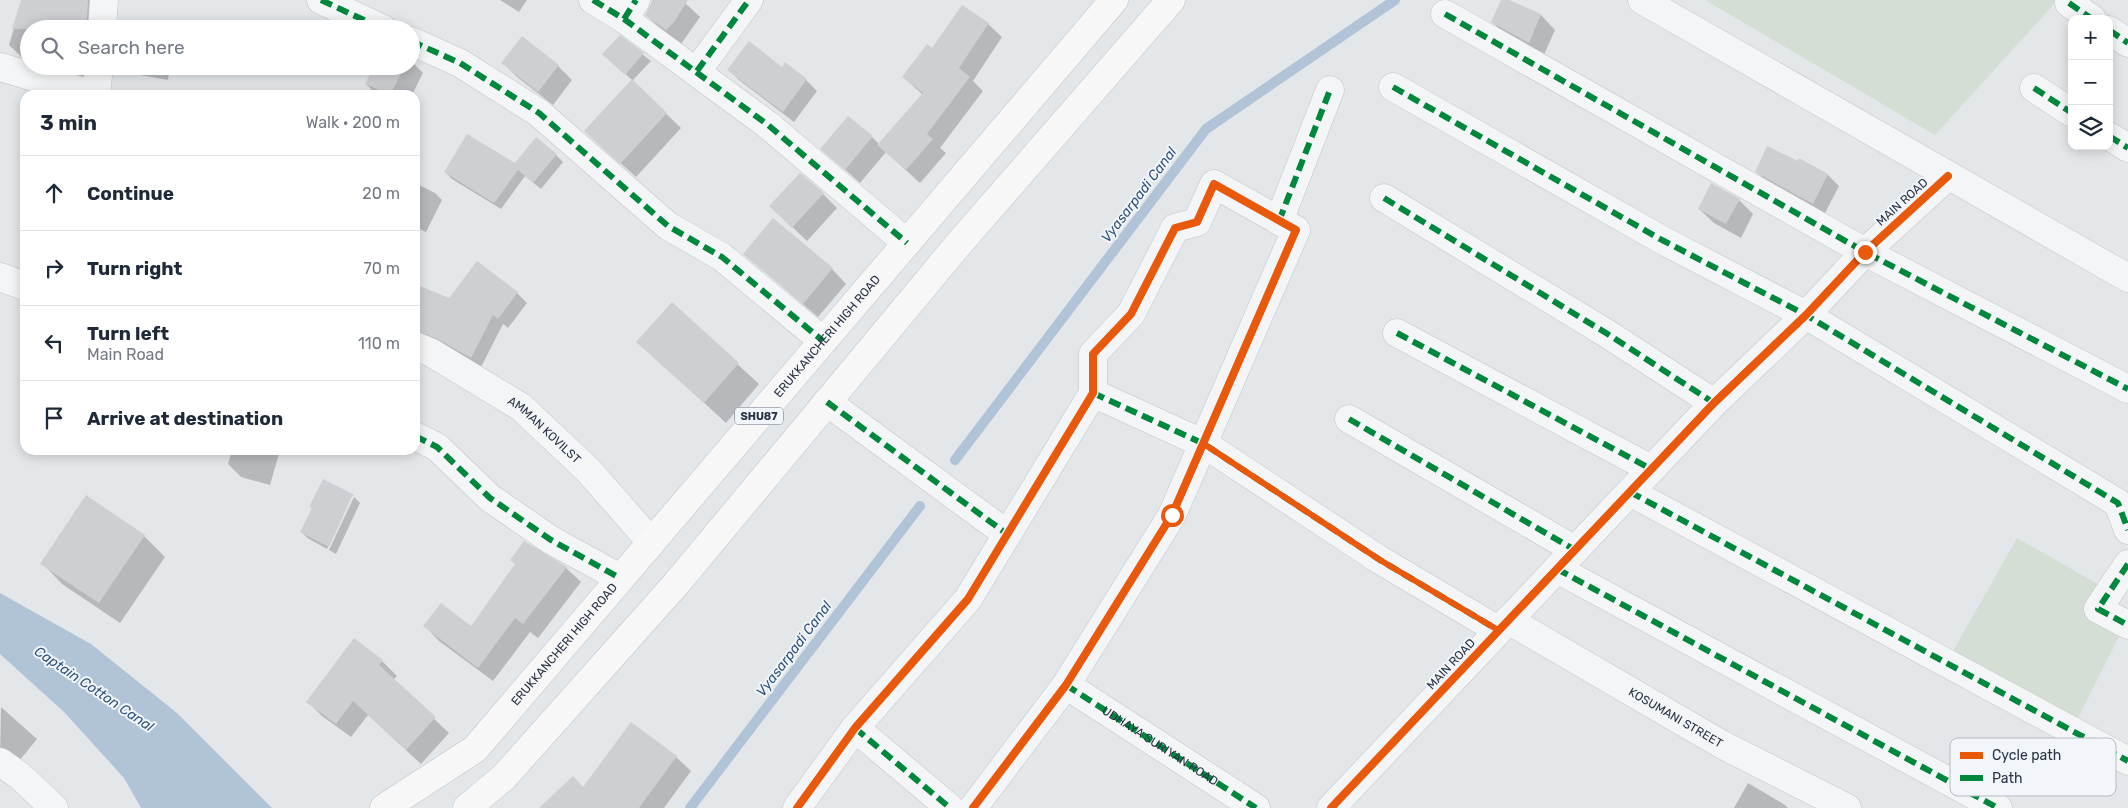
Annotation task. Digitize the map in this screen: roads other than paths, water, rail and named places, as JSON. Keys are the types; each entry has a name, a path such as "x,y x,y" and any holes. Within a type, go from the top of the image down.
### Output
{"main road":[{"name":"ERUKKANCHERI HIGH ROAD","path":"384,808 475,749 1114,0"},
{"path":"467,808 504,777 572,703 676,584 964,239 1171,0"},
{"path":"796,373 828,402"}],"street":[{"path":"103,20 104,0"},
{"path":"321,0 364,20"},
{"path":"593,0 630,10 696,71 768,125 907,243"},
{"path":"696,71 749,0"},
{"name":"MAIN ROAD","path":"1642,0 2128,278"},
{"path":"2069,3 2086,15"},
{"path":"1444,14 1865,252 2128,389"},
{"path":"2113,33 2128,43"},
{"path":"420,45 460,63 539,113 668,226 722,257 823,341"},
{"path":"0,67 20,73"},
{"path":"27,75 78,90"},
{"path":"96,90 98,75"},
{"path":"1393,87 1662,240 1806,315 2118,503 2128,530"},
{"path":"2034,88 2068,109"},
{"path":"1279,220 1330,90"},
{"path":"2113,139 2128,148"},
{"name":"MAIN ROAD","path":"1331,808 1714,402 1806,315 1865,252 1948,176"},
{"path":"797,808 855,728 968,599 1093,393 1094,354 1131,314 1174,228 1196,222 1214,184 1296,230 1172,515 1066,684 973,808"},
{"path":"1384,198 1606,333 1714,402"},
{"path":"0,278 20,284"},
{"path":"1397,333 1651,469"},
{"name":"AMMAN KOVILST","path":"420,348 430,352 521,407 588,470 651,542"},
{"name":"KOSUMANI STREET","path":"1093,393 1204,444 1380,560 1721,744 1847,808"},
{"path":"828,402 1007,534"},
{"path":"1349,419 1566,559 1950,780"},
{"path":"420,438 437,447 490,498 551,540 620,578"},
{"path":"1630,492 2084,738"},
{"path":"2128,564 2098,609 2128,625"},
{"name":"UDHAYA SURIYAN ROAD","path":"1066,684 1256,808"},
{"path":"855,728 950,808"},
{"path":"2116,755 2128,762"},
{"path":"0,762 20,776 54,808"},
{"path":"1977,796 1998,808"}],"water":[{"name":"Captain Cotton Canal","path":"0,593 91,644 177,713 272,808 141,808 124,778 64,712 0,654"}],"waterway":[{"name":"Vyasarpadi Canal","path":"955,460 1206,129 1395,0"},
{"name":"Vyasarpadi Canal","path":"690,808 920,506"}]}
